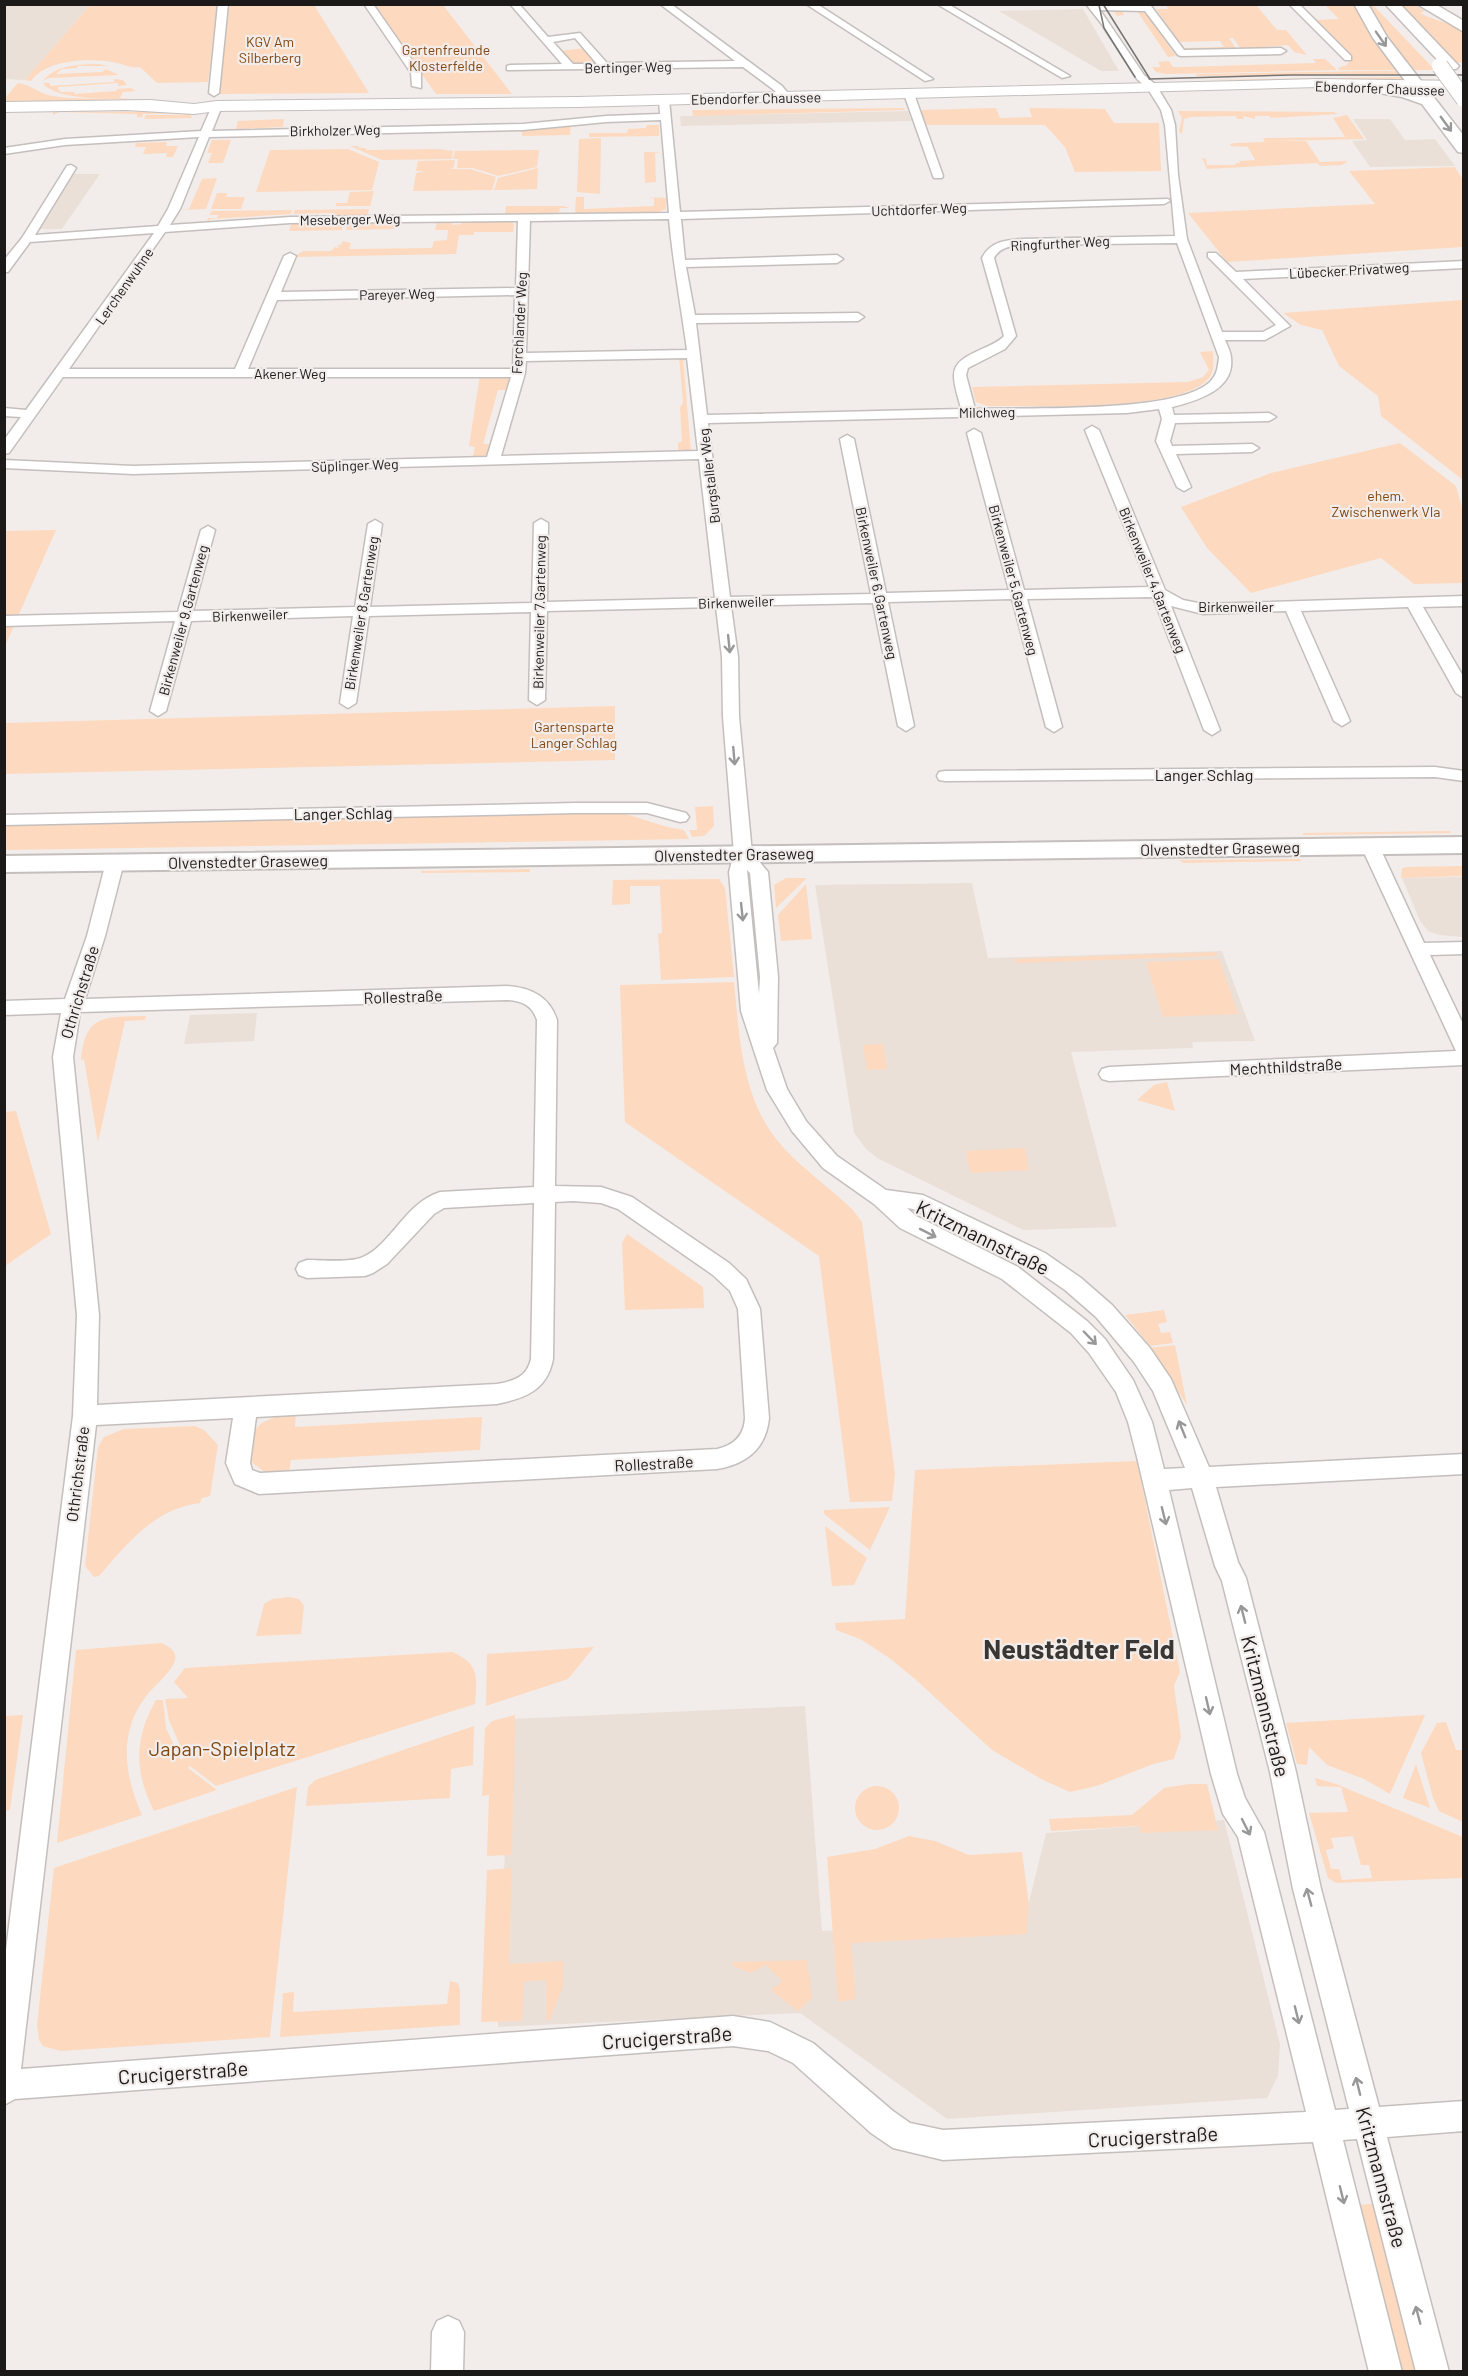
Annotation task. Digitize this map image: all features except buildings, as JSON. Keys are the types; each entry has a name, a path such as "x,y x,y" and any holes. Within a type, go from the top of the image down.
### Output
{"highway":[{"path":"1361,4 1380,38 1464,148"},
{"path":"1382,4 1464,86"},
{"path":"1392,4 1445,66 1464,99"},
{"path":"1424,4 1464,28"},
{"path":"1374,88 1405,93 1422,91"}],"main road":[{"name":"Ebendorfer Chaussee","path":"4,107 129,106 194,109 215,100 664,100 1319,82 1422,91 1464,86"},
{"name":"Ebendorfer Chaussee","path":"1296,84 1374,88"},
{"name":"Olvenstedter Graseweg","path":"4,864 1464,845"}],"street":[{"name":"Lerchenwuhne","path":"4,450 62,373 174,209 205,134 215,100 223,4"},
{"path":"368,4 416,73 417,86"},
{"path":"514,4 571,68"},
{"path":"664,4 778,88 786,97"},
{"path":"810,4 928,79"},
{"path":"941,4 1065,76"},
{"path":"1293,4 1348,58"},
{"path":"1091,6 1148,8 1181,53 1281,51"},
{"name":"Milchweg","path":"702,419 1127,409 1189,400 1207,390 1222,377 1226,363 1218,336 1181,239 1173,175 1170,125 1166,110 1152,87 1140,77 1105,22 1091,6"},
{"path":"545,40 577,35 605,67"},
{"name":"Bertinger Weg","path":"510,68 746,64"},
{"path":"909,94 938,176"},
{"name":"Burgstaller Weg","path":"664,100 679,264 686,286 724,602 742,854"},
{"name":"Birkholzer Weg","path":"4,151 68,141 205,134 524,127 606,119 666,117"},
{"path":"4,269 27,239 71,168"},
{"name":"Uchtdorfer Weg","path":"674,216 1164,201"},
{"name":"Meseberger Weg","path":"27,239 290,220 674,216"},
{"name":"Ferchlander Weg","path":"493,461 519,373 524,217"},
{"name":"Ringfurther Weg","path":"969,413 960,375 962,367 972,359 1004,344 1010,336 988,258 992,251 1007,244 1021,242 1181,239"},
{"path":"1212,255 1284,326 1266,336 1218,336"},
{"path":"240,373 290,256"},
{"path":"679,264 837,259"},
{"name":"Lübecker Privatweg","path":"1234,276 1464,264"},
{"name":"Pareyer Weg","path":"273,296 522,291"},
{"path":"690,319 858,317"},
{"path":"520,357 694,354"},
{"name":"Akener Weg","path":"62,373 519,373"},
{"path":"1162,405 1169,419 1163,441 1184,487"},
{"path":"4,412 32,414"},
{"path":"1169,419 1269,417"},
{"name":"Birkenweiler 4.Gartenweg","path":"1092,429 1212,730"},
{"name":"Birkenweiler 5.Gartenweg","path":"974,433 1054,727"},
{"name":"Birkenweiler 6.Gartenweg","path":"847,439 906,726"},
{"path":"1167,450 1252,448"},
{"name":"Süplinger Weg","path":"4,464 133,470 706,455"},
{"name":"Birkenweiler 7.Gartenweg","path":"537,700 541,523"},
{"name":"Birkenweiler 8.Gartenweg","path":"348,703 375,524"},
{"name":"Birkenweiler 9.Gartenweg","path":"158,711 208,530"},
{"name":"Birkenweiler","path":"4,621 1142,591 1159,593 1178,603 1203,609 1464,601"},
{"path":"1413,602 1464,693"},
{"path":"1291,606 1342,721"},
{"name":"Langer Schlag","path":"945,776 1440,772 1464,776"},
{"name":"Langer Schlag","path":"4,820 576,808 646,808 681,817"},
{"path":"1370,846 1464,1048"},
{"name":"Kritzmannstraße","path":"742,854 738,872 751,1011 777,1090 789,1112 809,1139 840,1171 881,1198 921,1230 1010,1273 1045,1299 1097,1346 1125,1387 1140,1422 1224,1774 1233,1804 1250,1832 1386,2372"},
{"name":"Othrichstraße","path":"4,2090 85,1416 88,1315 63,1057 64,1035 71,1007 96,936 115,862"},
{"path":"1419,949 1464,948"},
{"name":"Rollestraße","path":"4,1008 507,993 528,996 542,1006 548,1023 542,1359 540,1372 530,1384 497,1394 85,1416"},
{"name":"Mechthildstraße","path":"1109,1074 1464,1058"},
{"name":"Rollestraße","path":"246,1408 238,1466 243,1477 259,1484 706,1460 726,1458 739,1452 751,1442 757,1424 749,1309 738,1285 721,1269 621,1201 592,1193 440,1200 427,1208 370,1265 307,1269"},
{"name":"Kritzmannstraße","path":"881,1198 916,1201 1037,1259 1073,1284 1104,1311 1142,1355 1163,1386 1201,1478 1227,1566 1234,1578 1283,1772 1306,1889 1433,2372"},
{"path":"1155,1480 1464,1464"},
{"name":"Crucigerstraße","path":"5,2085 733,2031 770,2037 803,2053 882,2122 904,2137 943,2145 1325,2126 1464,2116"},
{"path":"447,2372 448,2332"}],"shaded area":[{"path":"5,5 90,5 25,80 5,79"},
{"path":"1083,9 1119,71 1101,71 999,11"},
{"path":"908,111 912,121 681,126 680,116"},
{"path":"1353,119 1390,119 1405,140 1435,139 1455,166 1370,167 1352,141 1367,140"},
{"path":"73,174 100,174 62,229 37,229"},
{"path":"1463,877 1463,937 1439,935 1428,931 1420,921 1402,878"},
{"path":"972,883 988,958 1222,951 1255,1041 1192,1042 1193,1048 1071,1052 1117,1227 1023,1230 877,1158 866,1149 854,1133 815,885"},
{"path":"257,1013 254,1041 184,1044 190,1015"},
{"path":"805,1706 822,1931 1024,1922 1046,1833 1224,1820 1280,2044 1278,2076 1267,2098 947,2119 800,2013 498,2027 510,1719"}],"green space":[{"name":"KGV Am Silberberg","path":"230,4 314,5 369,93 218,94"},
{"path":"1166,4 1256,5 1277,30 1286,30 1307,55 1294,52 1288,45 1241,49 1233,38 1229,38 1237,50 1186,51 1184,48 1224,47 1220,41 1179,42 1156,9 1168,9"},
{"path":"90,5 217,5 208,82 157,83 140,67 92,60 57,64 47,68 31,81 25,80"},
{"name":"Gartenfreunde Klosterfelde","path":"373,5 443,5 512,94 436,94"},
{"path":"1325,5 1354,5 1372,37 1400,70 1340,70 1338,68 1347,65 1351,58 1313,20 1339,19"},
{"path":"1366,5 1373,5 1435,70 1409,70 1385,38"},
{"path":"1400,5 1415,5 1425,11 1420,13 1463,33 1463,62 1457,63"},
{"path":"1113,10 1144,10 1176,56 1168,57 1137,11 1122,11 1124,15 1117,16"},
{"path":"586,48 603,66 574,66 560,51"},
{"path":"1313,59 1325,59 1337,70 1166,74 1156,72 1152,67 1161,67 1158,62 1169,61 1173,67 1183,67 1316,63"},
{"path":"76,65 109,66 78,66 62,69 56,74 102,72 106,69 119,75 49,78 43,81 61,69"},
{"path":"1401,71 1403,74 1197,76 1196,74"},
{"path":"1405,77 1403,80 1389,82 1200,80"},
{"path":"114,79 123,80 127,85 118,86 118,83 58,87 58,89 61,92 74,92 75,94 131,88 136,91 123,92 120,98 141,100 73,96 50,89 43,83 50,83 50,86 114,82"},
{"path":"18,83 53,96 125,102 6,101 5,98"},
{"path":"904,108 905,110 693,116 692,110"},
{"path":"996,108 1000,118 1032,117 1029,108 1105,109 1114,123 1159,123 1161,171 1075,172 1065,147 1045,125 926,125 920,110"},
{"path":"4,111 175,112 190,113 192,118 144,119 146,115 183,115 185,113 143,114 142,117 137,117 137,114 59,112 53,115 53,112"},
{"path":"1178,111 1333,112 1339,114 1271,118 1255,116 1255,119 1243,116 1244,119 1237,119 1236,116 1191,117 1184,119 1182,134 1179,132 1182,118"},
{"path":"1347,115 1364,139 1268,141 1306,141 1320,162 1347,162 1342,165 1320,166 1317,163 1207,169 1202,158 1206,159 1207,165 1236,165 1235,163 1240,163 1239,161 1255,160 1248,147 1231,146 1230,144 1265,142 1263,138 1345,137 1333,118"},
{"path":"284,119 283,127 236,129 238,121"},
{"path":"571,125 570,135 522,136 522,128"},
{"path":"647,125 659,125 659,136 589,137 589,133 627,133 628,129 646,128"},
{"path":"601,138 600,194 577,192 579,139"},
{"path":"212,140 231,140 223,163 208,163 212,153 207,153"},
{"path":"167,142 166,146 178,146 173,157 166,157 167,153 143,154 146,147 135,147 136,143"},
{"path":"350,146 359,146 366,150 438,149 453,151 452,159 382,160"},
{"path":"348,149 379,162 372,190 256,192 270,150"},
{"path":"539,150 537,167 498,176 473,168 457,168 458,159 453,159 455,151"},
{"path":"644,152 661,152 655,153 656,182 645,183"},
{"path":"455,160 454,167 451,169 470,169 496,177 492,190 413,191 416,173 425,171 416,171 418,161"},
{"path":"1455,167 1463,180 1463,247 1227,262 1188,213 1375,204 1349,171"},
{"path":"538,168 537,189 494,190 498,178"},
{"path":"217,178 206,209 181,210 189,209 202,179"},
{"path":"374,191 370,206 336,206 336,203 347,203 350,192"},
{"path":"217,193 227,193 226,197 245,197 241,209 211,209"},
{"path":"576,197 584,197 584,209 654,206 654,198 646,197 666,198 666,209 659,212 578,213 575,212"},
{"path":"506,206 564,206 570,208 560,208 559,212 570,212 505,215"},
{"path":"369,209 368,214 365,215 293,214 295,210"},
{"path":"292,210 291,214 211,219 207,222 208,218 217,218 218,215 209,215 212,211"},
{"path":"509,221 514,224 513,232 474,232 474,235 459,235 456,254 294,257 303,251 331,251 335,247 341,249 337,246 342,244 342,241 351,243 349,249 432,248 434,241 447,240 448,230 435,230 437,222 452,222 452,225 462,222"},
{"path":"348,222 396,222 394,229 346,230"},
{"path":"343,223 342,230 289,231 291,224"},
{"path":"1464,300 1463,480 1381,416 1378,396 1339,366 1322,330 1301,325 1283,313"},
{"path":"1213,351 1212,372 1209,378 1193,389 1169,397 1139,402 1071,406 987,406 976,402 972,387 1188,382 1203,377 1209,370 1200,352"},
{"path":"679,356 683,357 691,452 678,452 678,443 682,441 680,407 683,403"},
{"path":"480,375 512,379 510,390 498,390 483,444 494,444 492,448 486,456 472,459 475,447 469,446"},
{"name":"ehem. Zwischenwerk VIa","path":"1400,443 1456,486 1463,511 1463,583 1414,584 1381,558 1251,593 1207,548 1181,507 1271,473"},
{"path":"56,530 5,646 5,531"},
{"name":"Gartensparte Langer Schlag","path":"615,706 615,760 5,774 5,723"},
{"path":"713,806 714,826 704,836 692,837 689,830 697,830 695,807"},
{"path":"610,812 684,830 689,839 5,850 4,824"},
{"path":"1450,831 1451,833 1303,835 1303,833"},
{"path":"1300,859 1301,861 1183,863 1179,860"},
{"path":"1463,866 1463,876 1401,878 1402,868"},
{"path":"530,869 530,872 421,873 421,871"},
{"path":"786,878 807,878 776,908 774,885"},
{"path":"719,879 725,888 734,977 661,980 658,934 662,933 660,886 630,886 630,904 612,905 613,880"},
{"path":"806,884 812,939 781,941 778,915"},
{"path":"1216,952 1217,956 1016,963 1015,959"},
{"path":"1219,959 1238,1014 1163,1017 1146,962"},
{"path":"734,982 744,1064 749,1085 765,1123 784,1149 852,1209 862,1222 895,1474 892,1501 850,1502 819,1256 625,1122 620,985"},
{"path":"146,1016 145,1020 125,1021 98,1142 84,1059 81,1060 87,1033 100,1021 109,1018"},
{"path":"883,1044 887,1069 867,1070 863,1045"},
{"path":"1167,1082 1175,1111 1137,1100 1154,1085"},
{"path":"16,1111 51,1234 5,1266 5,1112"},
{"path":"1025,1148 1029,1170 970,1173 966,1151"},
{"path":"627,1234 703,1287 704,1308 625,1310 622,1243"},
{"path":"1164,1310 1167,1322 1158,1324 1161,1333 1170,1332 1173,1343 1150,1346 1125,1315"},
{"path":"1175,1345 1187,1405 1150,1348"},
{"path":"296,1413 295,1427 482,1417 480,1450 291,1460 289,1474 266,1473 250,1461 251,1439 254,1431 259,1425 275,1417"},
{"path":"195,1426 204,1430 218,1445 210,1496 202,1498 200,1503 169,1512 143,1529 99,1576 94,1577 85,1566 98,1447 104,1437 124,1429"},
{"path":"1137,1461 1180,1672 1174,1686 1181,1737 1174,1759 1153,1764 1097,1786 1070,1792 1043,1780 992,1750 888,1657 860,1639 836,1630 835,1623 905,1619 915,1470"},
{"path":"890,1507 870,1550 824,1514 824,1510"},
{"path":"825,1526 867,1558 854,1585 832,1586"},
{"path":"289,1597 299,1599 304,1606 301,1634 256,1636 264,1604 272,1599"},
{"path":"161,1643 174,1653 174,1663 147,1695 136,1713 127,1742 131,1786 142,1815 57,1843 76,1650"},
{"path":"594,1647 568,1679 486,1706 487,1654"},
{"name":"Japan-Spielplatz","path":"452,1652 468,1661 475,1672 475,1704 216,1786 190,1766 188,1768 217,1790 154,1811 147,1796 140,1769 140,1742 156,1700 163,1700 166,1728 181,1760 185,1757 169,1720 165,1699 188,1698 174,1682 185,1668"},
{"path":"23,1715 10,1810 5,1811 5,1716"},
{"path":"515,1715 512,1855 487,1856 489,1795 482,1796 485,1728 492,1721"},
{"path":"1425,1715 1390,1794 1364,1779 1327,1765 1309,1747 1307,1765 1297,1764 1286,1723"},
{"path":"1446,1722 1456,1750 1463,1750 1463,1822 1439,1811 1433,1798 1421,1753 1437,1723"},
{"path":"474,1726 473,1765 451,1769 450,1798 306,1806 308,1787 315,1780"},
{"path":"1416,1764 1430,1808 1403,1798"},
{"path":"1315,1778 1336,1784 1463,1837 1463,1878 1336,1883 1328,1878 1309,1813 1348,1812 1341,1787 1317,1786","holes":["1353,1836 1361,1865 1369,1865 1372,1878 1342,1880 1339,1869 1331,1869 1326,1850 1334,1848 1331,1838"]},
{"path":"1207,1784 1218,1830 1141,1833 1139,1826 1051,1831 1049,1819 1132,1815 1164,1788"},
{"path":"877,1786 886,1787 893,1792 898,1799 898,1817 893,1824 886,1829 877,1830 868,1829 861,1824 856,1817 855,1808 856,1799 861,1792 868,1787"},
{"path":"297,1787 270,2037 61,2051 43,2046 39,2040 37,2025 54,1868"},
{"path":"909,1836 935,1841 969,1855 1022,1852 1029,1905 1026,1934 851,1943 856,1999 838,2002 827,1857 875,1849"},
{"path":"512,1868 509,1964 563,1961 563,1986 550,2020 546,2020 546,1980 524,1982 522,2021 481,2022 487,1870"},
{"path":"807,1960 812,1998 798,2011 771,1990 782,1981 766,1965 751,1973 733,1966 732,1962"},
{"path":"450,1981 458,1983 460,1990 460,2025 280,2037 283,1993 294,1992 293,2012 447,2004"},
{"path":"1377,2203 1421,2371 1392,2371 1353,2206"}],"tram line":[{"path":"1103,4 1150,79"},
{"path":"1099,5 1104,28 1135,77"},
{"path":"1150,79 1292,75 1464,75"}],"district":[{"name":"Neustädter Feld","path":"1079,1648"}]}
